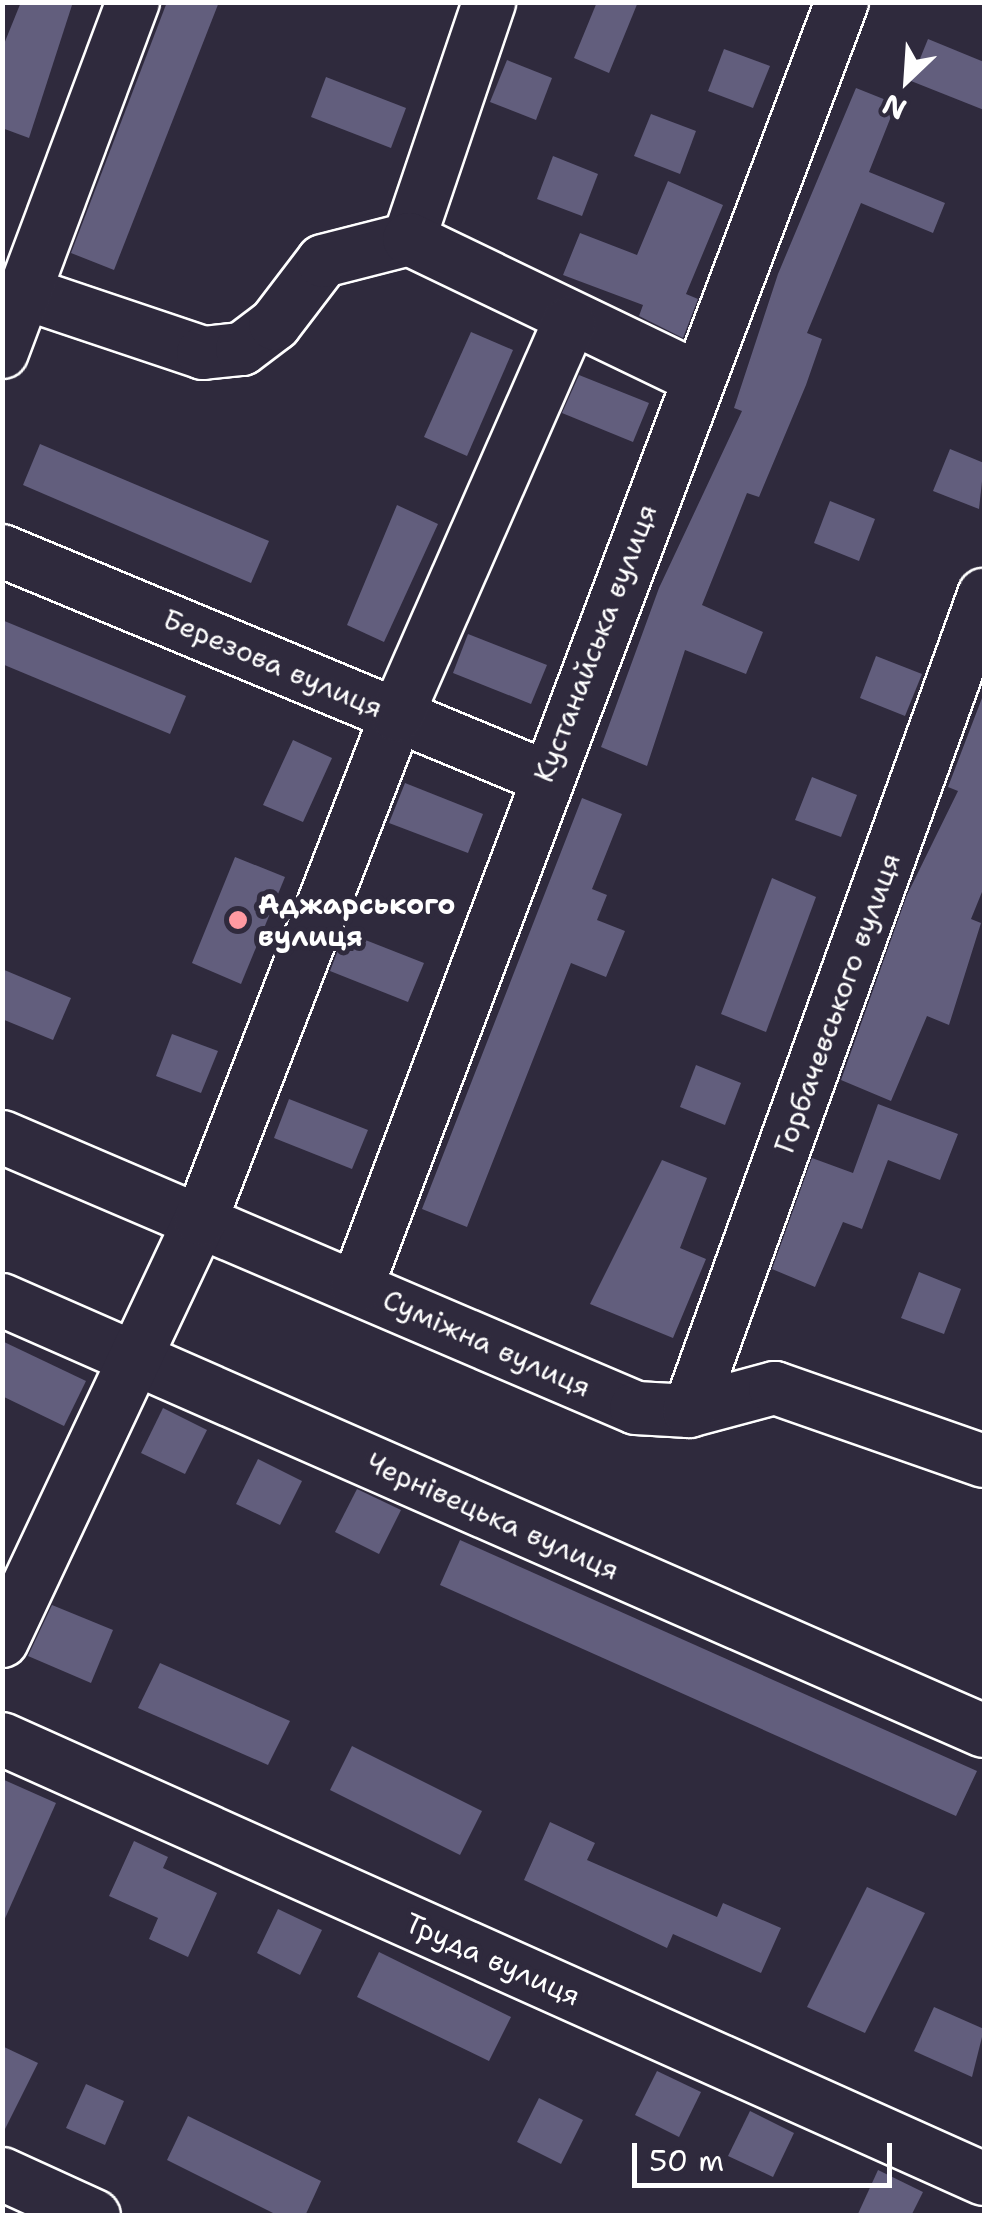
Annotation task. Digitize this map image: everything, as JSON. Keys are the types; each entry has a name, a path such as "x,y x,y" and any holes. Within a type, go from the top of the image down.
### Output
{"street":[{"path":"2,352 133,2"},
{"path":"409,239 489,2"},
{"name":"Кустанайська вулиця","path":"356,1286 543,776 842,2"},
{"path":"25,292 203,354 242,349 275,324 323,261 409,239 569,323 696,377"},
{"path":"2,1641 202,1219 397,716 569,323"},
{"name":"Березова вулиця","path":"2,550 543,776"},
{"name":"Горбачевського вулиця","path":"690,1410 984,595"},
{"name":"Суміжна вулиця","path":"2,1137 202,1219 636,1408 690,1410 774,1388 984,1461"},
{"name":"Чернівецька вулиця","path":"2,1300 984,1731"},
{"name":"Труда вулиця","path":"2,1739 978,2185"},
{"path":"2,2174 94,2216"}],"building":[{"path":"21,2 73,2 29,138 2,128 2,49"},
{"path":"167,2 219,2 114,270 71,253"},
{"path":"597,2 638,2 609,73 574,58"},
{"path":"928,39 984,62 984,110 911,81"},
{"path":"724,49 770,66 753,108 708,91"},
{"path":"507,60 552,78 536,120 490,102"},
{"path":"326,77 406,108 391,148 311,117"},
{"path":"856,88 896,104 869,172 945,203 933,233 861,203 807,333 822,339 806,385 759,497 747,493 702,605 763,632 746,674 685,650 647,766 601,747 659,588 742,411 734,408 778,274"},
{"path":"651,114 696,131 680,174 634,156"},
{"path":"553,156 598,174 582,216 537,199"},
{"path":"668,181 723,205 686,294 698,299 683,338 639,316 643,305 563,275 580,233 637,255"},
{"path":"471,332 513,350 467,456 424,437"},
{"path":"579,375 649,403 633,442 562,413"},
{"path":"40,444 269,541 251,583 23,485"},
{"path":"950,449 984,463 979,509 933,491"},
{"path":"830,501 875,519 859,561 814,543"},
{"path":"397,505 438,524 384,642 347,625"},
{"path":"2,620 186,696 170,734 2,664"},
{"path":"468,634 547,665 531,704 453,673"},
{"path":"876,656 922,674 905,716 860,698"},
{"path":"982,698 984,887 971,919 981,923 949,1025 927,1016 891,1101 841,1080 907,895 958,791 948,787"},
{"path":"293,740 332,758 303,822 263,805"},
{"path":"812,777 857,795 841,837 795,820"},
{"path":"405,783 483,814 468,853 389,823"},
{"path":"582,798 622,814 592,889 607,895 597,920 625,931 606,977 571,963 467,1227 422,1209"},
{"name":"Аджарського вулиця","path":"235,857 285,877 241,984 192,963"},
{"path":"772,878 816,897 766,1032 721,1014"},
{"path":"345,932 424,963 408,1002 330,971"},
{"path":"2,969 71,998 53,1040 2,1019"},
{"path":"172,1034 218,1051 201,1093 156,1076"},
{"path":"696,1065 741,1083 725,1125 680,1107"},
{"path":"289,1099 368,1130 352,1169 274,1138"},
{"path":"878,1104 958,1134 940,1180 888,1160 862,1229 843,1222 815,1287 772,1269 812,1158 853,1173"},
{"path":"662,1160 707,1178 680,1248 706,1259 673,1338 590,1304"},
{"path":"919,1272 961,1289 944,1334 901,1318"},
{"path":"2,1341 86,1381 64,1426 2,1396"},
{"path":"163,1408 207,1430 185,1474 141,1453"},
{"path":"258,1459 302,1481 280,1525 236,1504"},
{"path":"357,1489 401,1510 379,1554 335,1532"},
{"path":"460,1540 977,1771 956,1816 440,1585"},
{"path":"52,1605 113,1630 91,1683 28,1656"},
{"path":"160,1663 290,1721 268,1765 138,1708"},
{"path":"352,1746 482,1811 460,1855 330,1790"},
{"path":"2,1779 56,1803 3,1923 2,1923"},
{"path":"550,1822 595,1843 587,1860 717,1917 723,1903 781,1928 761,1973 673,1934 667,1948 524,1880"},
{"path":"134,1841 168,1857 163,1868 217,1893 188,1957 149,1939 158,1918 109,1896"},
{"path":"867,1887 925,1913 865,2033 807,2007"},
{"path":"278,1909 322,1930 300,1975 257,1953"},
{"path":"379,1952 511,2017 489,2061 357,1997"},
{"path":"934,2007 984,2029 972,2077 914,2051"},
{"path":"2,2046 38,2063 2,2135"},
{"path":"657,2071 701,2092 679,2137 635,2115"},
{"path":"86,2084 124,2101 105,2145 66,2128"},
{"path":"539,2098 583,2120 561,2164 517,2142"},
{"path":"750,2111 794,2133 773,2177 728,2156"},
{"path":"188,2116 321,2181 305,2216 279,2216 167,2160"},
{"path":"878,2170 923,2192 911,2216 857,2216"}],"place":[{"name":"Аджарського вулиця","path":"238,920"}]}
